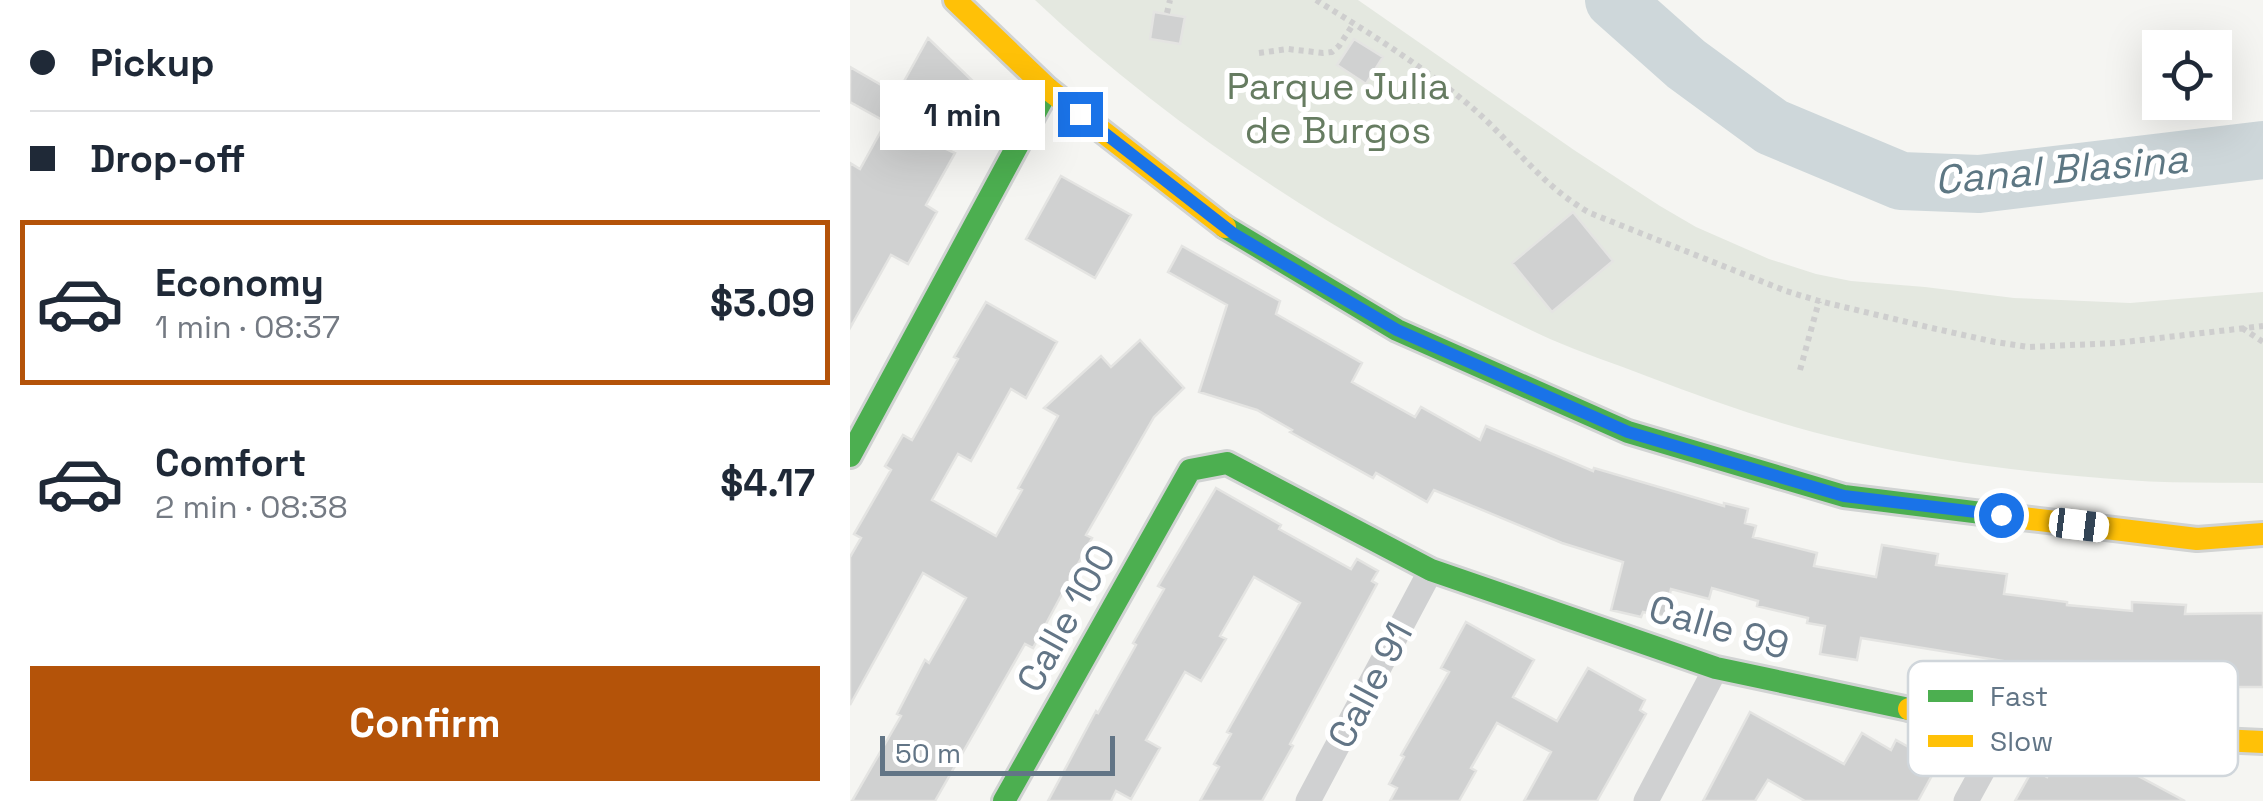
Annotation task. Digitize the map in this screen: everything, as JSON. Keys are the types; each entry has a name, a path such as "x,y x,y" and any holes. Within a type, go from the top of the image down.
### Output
{"street":[{"path":"956,0 1048,90 1234,234 1397,330 1628,432 1844,496 2197,539 2263,534"},
{"path":"850,456 1048,90"},
{"name":"Calle 99","path":"1190,470 1226,463 1432,570 1716,668 1908,709"},
{"name":"Calle 100","path":"1004,801 1190,470"},
{"name":"Calle 91","path":"1308,801 1432,570"},
{"path":"1646,801 1716,668"},
{"name":"Calle 99","path":"2238,741 2263,742"},
{"path":"1966,801 1979,776"}],"path":[{"path":"1167,14 1170,0"},
{"path":"1316,0 1472,107 1570,202 1590,214 1786,291 1995,342 2028,346 2116,343 2263,326"},
{"path":"1259,53 1332,52 1354,24"},
{"path":"1338,46 1346,52"},
{"path":"1800,370 1818,301"},
{"path":"2241,328 2263,342"}],"green space":[{"name":"Parque Julia de Burgos","path":"1035,0 1358,0 1660,206 1696,227 1769,259 1816,274 2014,298 2130,303 2263,292 2263,483 2161,482 2058,474 1884,448 1749,413 1574,349 1412,270 1279,190 1153,100"}],"building":[{"path":"1154,12 1185,17 1180,44 1150,39"},
{"path":"928,38 980,88 946,149 955,153 926,205 937,212 908,264 891,255 850,328 850,163 860,169 886,122 850,102 850,67 897,94"},
{"path":"1354,39 1383,57 1366,84 1337,65"},
{"path":"1061,176 1131,215 1095,278 1026,239"},
{"path":"1573,212 1613,261 1552,312 1512,263"},
{"path":"1182,246 1280,301 1276,314 1362,363 1352,382 1415,417 1421,407 1480,440 1486,426 1593,471 1594,468 1724,506 1748,509 1745,523 1756,526 1753,537 1817,553 1814,566 1876,577 1882,545 1938,554 1936,565 2007,574 2004,594 2132,611 2132,602 2186,605 2185,614 2263,613 2263,687 2238,687 2238,661 2003,661 1861,638 1857,660 1820,654 1825,626 1712,588 1709,599 1671,589 1665,617 1643,612 1641,617 1611,610 1623,562 1562,543 1434,490 1427,502 1376,473 1373,478 1257,410 1199,392 1227,305 1168,272"},
{"path":"986,302 1057,342 1026,398 1011,389 971,461 958,454 932,500 996,536 1058,416 1044,408 1101,356 1111,367 1140,340 1184,388 1154,417 1086,535 1092,538 1033,648 1025,644 935,801 852,801 901,716 897,714 925,660 929,663 966,598 923,573 850,705 850,557 861,538 854,534 891,470 885,466 903,435 912,440"},
{"path":"1216,488 1351,569 1357,559 1378,571 1372,581 1377,584 1290,744 1293,746 1262,801 1200,801 1219,767 1214,764 1231,734 1227,732 1300,603 1254,577 1220,636 1226,639 1201,681 1185,672 1146,740 1160,748 1131,799 1116,791 1111,801 1048,801 1136,645 1133,643 1164,589 1158,586"},
{"path":"1466,622 1534,660 1513,697 1557,721 1588,668 1645,700 1640,710 1646,714 1597,801 1524,801 1551,752 1497,723 1471,768 1476,771 1459,801 1390,801 1397,788 1389,784 1404,757 1401,755 1449,672 1441,668"},
{"path":"1750,712 1844,764 1862,733 1891,750 1896,740 1908,747 1908,776 1932,776 1918,801 1805,801 1768,780 1755,801 1703,801"},
{"path":"2029,776 2138,776 2185,801 2015,801"}],"waterway":[{"name":"Canal Blasina","path":"1614,0 1686,64 1772,127 1901,181 1979,184 2263,150"}],"traffic: fast":[{"path":"850,456 1048,89"},
{"path":"1225,227 1397,330 1628,432 1844,496 2022,518"},
{"path":"1004,801 1190,470 1227,463 1431,570 1716,668 1908,709"}],"traffic: slow":[{"path":"955,0 1048,89 1225,227"},
{"path":"2022,518 2197,539 2263,534"},
{"path":"2238,741 2263,742"}],"route":[{"path":"1080,114 1234,234 1397,330 1628,432 1844,496 2001,515"}]}
